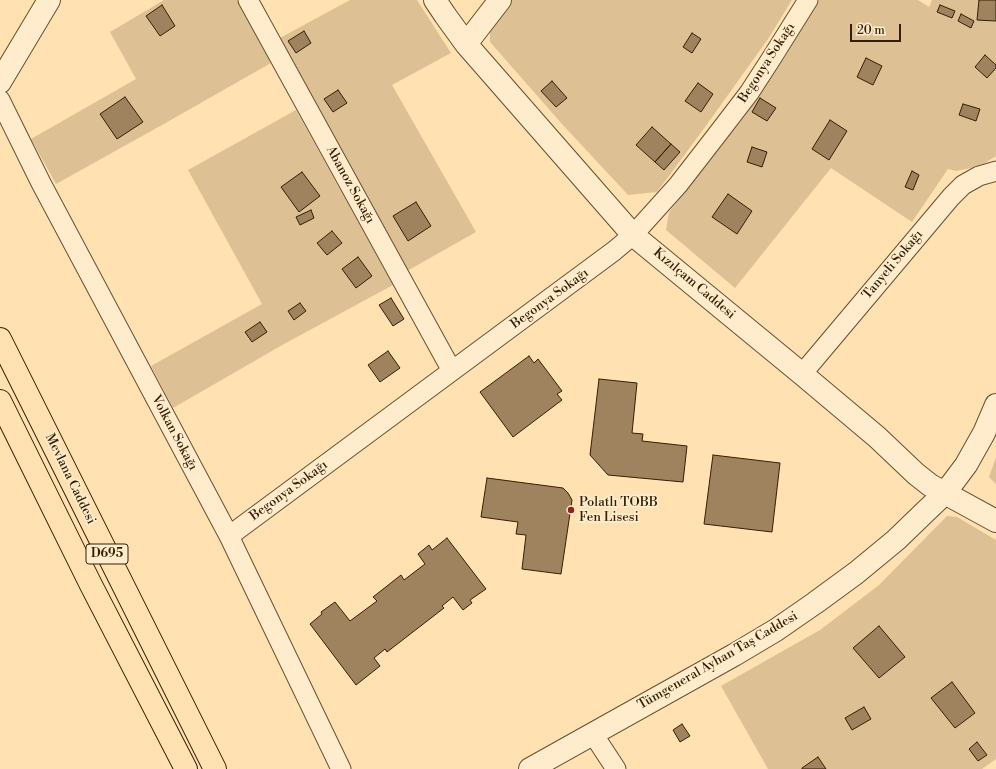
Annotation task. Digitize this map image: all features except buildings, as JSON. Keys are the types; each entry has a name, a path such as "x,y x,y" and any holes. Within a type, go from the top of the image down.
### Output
{"main road":[{"name":"Mevlana Caddesi","path":"0,339 215,769"},
{"name":"D695","path":"0,401 90,585 186,769"}],"street":[{"path":"0,82 49,0"},
{"name":"Abanoz Sokağı","path":"248,0 452,371"},
{"name":"Kızılçam Caddesi","path":"435,0 466,44 633,235 877,437 916,474 930,485 996,521"},
{"path":"466,44 500,0"},
{"name":"Begonya Sokağı","path":"229,536 614,251 633,235 678,185 744,99 808,0"},
{"name":"Volkan Sokağı","path":"0,100 41,182 229,536 341,769"},
{"name":"Tanyeli Sokağı","path":"802,374 951,197 963,185 979,176 996,172"},
{"name":"Tümgeneral Ayhan Taş Caddesi","path":"530,769 776,630 856,573 896,540 944,493 966,464 984,433 996,405"},
{"path":"593,734 616,769"}],"shaded area":[{"path":"164,0 237,0 271,63 56,184 31,139 136,79 110,32"},
{"path":"350,0 417,0 451,53 392,85 476,232 407,271 278,39"},
{"path":"511,0 792,0 768,39 657,192 628,195 562,124 490,42 490,28"},
{"path":"819,0 918,0 929,7 932,0 996,0 996,156 985,163 971,168 956,171 948,169 912,222 831,168 735,288 666,230 669,212 748,112 786,55"},
{"path":"296,110 393,285 284,344 173,408 151,366 262,304 188,170"},
{"path":"996,457 996,484 989,477"},
{"path":"947,516 957,517 996,540 996,759 982,769 768,769 721,686 820,630 879,585"}],"place":[{"name":"Polatlı TOBB Fen Lisesi","path":"571,510"}]}
